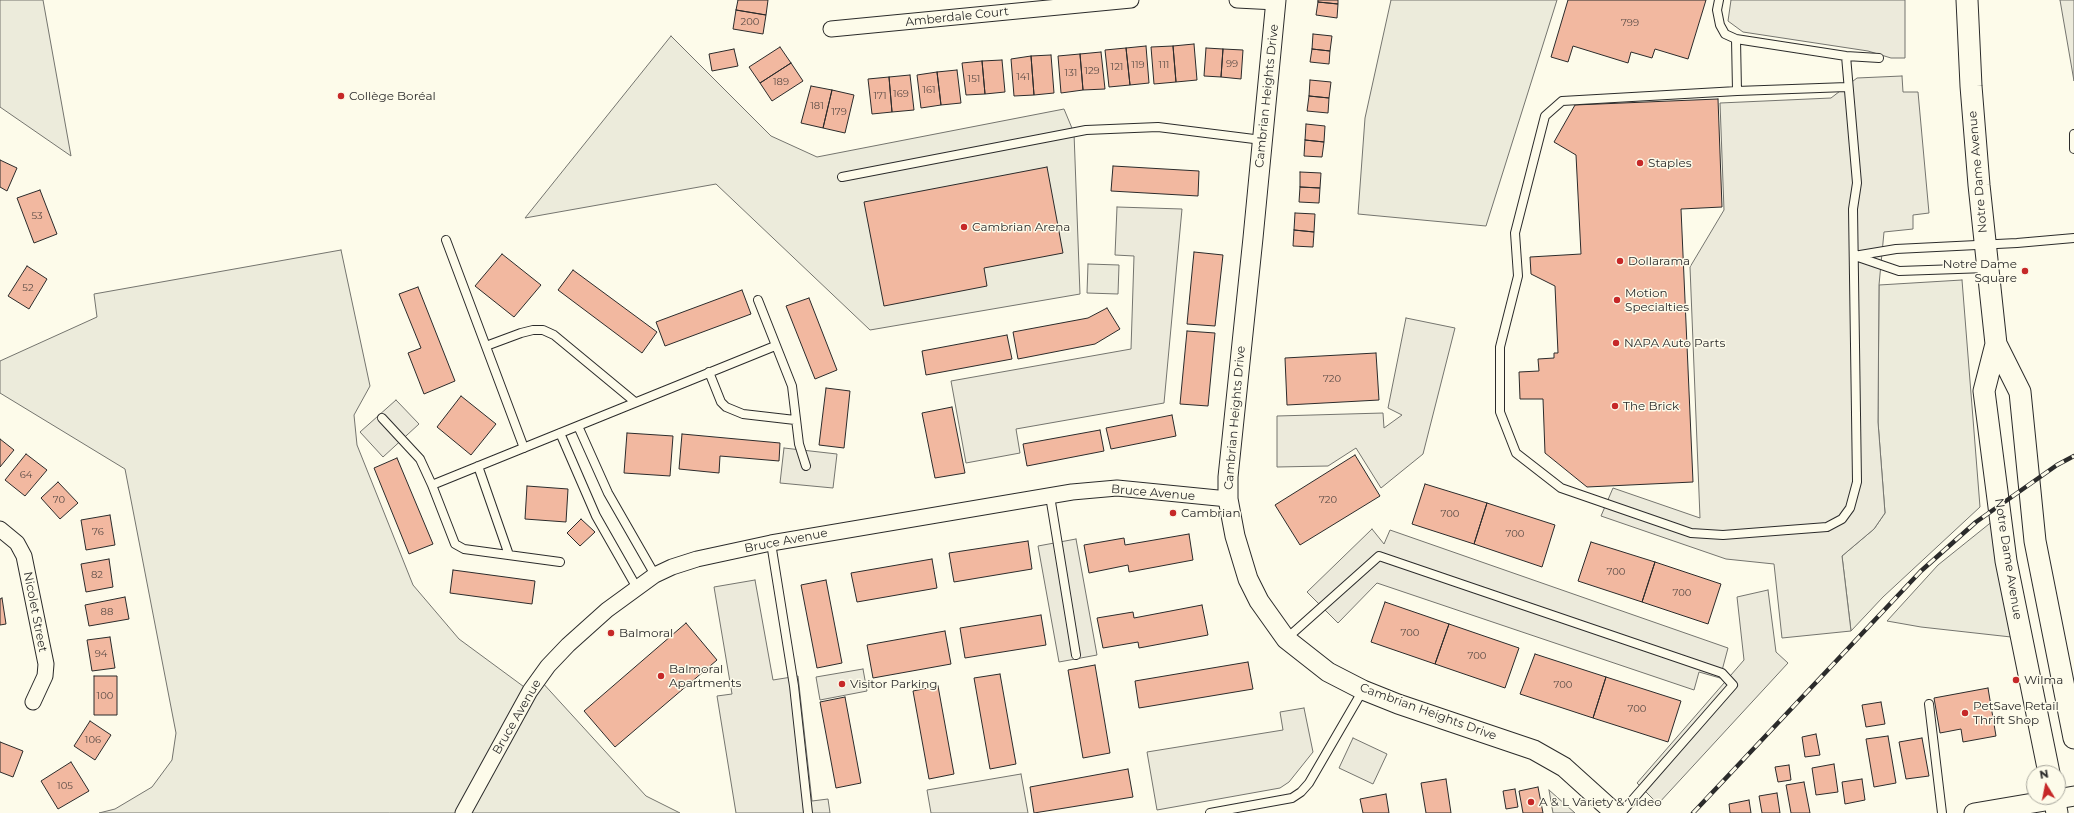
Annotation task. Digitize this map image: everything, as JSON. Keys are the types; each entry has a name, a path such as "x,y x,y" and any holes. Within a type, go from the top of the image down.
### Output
{"main road":[{"name":"Notre Dame Avenue","path":"1967,0 1971,86 1987,268 1996,344 2020,392 2035,541 2074,738"},
{"name":"Notre Dame Avenue","path":"1996,344 1984,390 2006,561 2047,765"}],"street":[{"name":"Amberdale Court","path":"831,29 1131,0"},
{"path":"1237,0 1276,1"},
{"name":"Cambrian Heights Drive","path":"1276,1 1253,246 1228,477 1228,499 1234,536 1248,579 1259,602 1286,639 1328,672 1363,690 1398,704 1534,750 1564,767 1615,813"},
{"name":"Bruce Avenue","path":"463,813 530,691 548,666 568,645 606,610 655,576 672,567 697,559 771,543 1050,496 1117,488 1228,499"},
{"name":"Nicolet Street","path":"0,529 17,543 24,556 46,664 45,676 33,702"},
{"path":"1974,813 2031,805"}],"lane":[{"path":"1719,0 1717,10 1720,25 1725,34 1736,39 1846,56 1879,58"},
{"path":"1736,39 1737,91"},
{"path":"1846,56 1847,87 1853,120 1857,183 1853,209 1857,482 1850,508 1842,519 1827,527 1723,535 1691,534 1561,488 1516,453 1500,412 1500,347 1518,276 1515,233 1545,116 1562,102 1737,91 1847,87"},
{"path":"842,177 1086,130 1158,128 1262,140"},
{"path":"2074,134 2074,149"},
{"path":"1854,256 1896,249 1985,245 2074,238"},
{"path":"446,240 524,448"},
{"path":"1854,256 1899,271 1987,268"},
{"path":"758,300 792,386 795,400 795,420 799,444 806,466"},
{"path":"486,346 521,333 533,330 543,330 554,335 635,402"},
{"path":"432,485 775,346"},
{"path":"709,372 721,402 726,407 743,414 795,420"},
{"path":"382,418 420,459 455,544 464,549 560,562"},
{"path":"578,426 608,493 655,576"},
{"path":"560,433 596,516 637,588"},
{"path":"478,466 510,556"},
{"path":"1050,496 1076,656"},
{"path":"771,543 791,664 808,813"},
{"path":"1286,639 1379,556 1722,673 1733,685 1621,813"},
{"path":"1210,813 1292,798 1301,792 1309,783 1363,690"},
{"path":"1929,704 1942,813"}],"shaded area":[{"path":"0,0 43,0 71,156 0,107"},
{"path":"1391,0 1557,0 1486,226 1358,214 1365,118"},
{"path":"1731,0 1905,0 1905,58 1891,58 1868,51 1743,32 1728,21"},
{"path":"2060,0 2074,0 2074,81"},
{"path":"671,36 771,136 817,157 1064,109 1074,133 1080,294 870,330 716,184 525,218"},
{"path":"1902,76 1903,92 1918,92 1929,213 1913,215 1913,229 1884,232 1879,285 1878,422 1885,513 1874,529 1842,556 1851,631 1782,638 1774,564 1726,559 1601,516 1613,488 1700,518 1690,267 1724,210 1720,103 1831,98 1857,78"},
{"path":"1117,207 1182,209 1164,403 1016,429 1020,453 966,463 951,381 1131,349 1134,256 1115,255"},
{"path":"341,250 370,386 354,415 357,445 413,585 459,639 531,692 540,680 646,796 680,813 99,813 115,809 152,787 172,760 176,733 125,469 0,393 0,361 97,317 94,294"},
{"path":"1088,264 1119,265 1118,294 1087,293"},
{"path":"1962,280 1980,507 1883,597 1851,631 1842,556 1874,529 1885,513 1878,422 1879,285"},
{"path":"1406,318 1455,328 1423,454 1381,488 1356,448 1328,466 1277,467 1277,416 1383,413 1384,428 1402,415 1388,408"},
{"path":"396,400 419,424 383,457 360,432"},
{"path":"784,448 837,454 833,488 780,483"},
{"path":"1999,516 2020,638 1921,627 1887,621 1938,565"},
{"path":"1372,529 1384,544 1390,530 1728,648 1720,678 1699,672 1694,690 1377,583 1338,623 1307,592"},
{"path":"1076,539 1097,655 1059,662 1038,546"},
{"path":"755,580 773,680 798,676 812,801 828,799 830,813 736,813 717,696 732,694 714,587"},
{"path":"1768,590 1776,652 1788,663 1658,804 1637,783 1744,660 1737,597"},
{"name":"Visitor Parking","path":"863,669 867,691 820,700 816,677"},
{"path":"1304,708 1313,752 1289,782 1280,788 1157,810 1147,752 1283,730 1280,712"},
{"path":"1353,738 1387,754 1373,784 1339,768"},
{"path":"1021,774 1028,813 931,813 927,790"},
{"path":"1549,790 1575,813 1553,813"}],"building":[{"path":"738,0 768,0 766,15 736,10"},
{"path":"1318,0 1338,0 1338,4 1318,2"},
{"path":"1568,0 1706,0 1688,59 1655,49 1652,58 1631,52 1628,63 1573,46 1568,62 1551,57"},
{"path":"1318,2 1338,4 1337,18 1316,15"},
{"path":"736,10 766,15 763,34 733,29"},
{"path":"1313,34 1332,36 1330,51 1312,49"},
{"path":"1194,44 1197,80 1176,82 1173,46"},
{"path":"1146,46 1149,83 1130,85 1126,48"},
{"path":"1173,46 1176,82 1154,84 1151,47"},
{"path":"780,47 791,63 760,83 749,67"},
{"path":"1126,48 1130,85 1109,87 1105,50"},
{"path":"1206,48 1223,49 1221,77 1204,76"},
{"path":"734,49 738,66 712,71 709,54"},
{"path":"1223,49 1243,50 1241,79 1221,77"},
{"path":"1312,49 1330,51 1329,64 1310,62"},
{"path":"1101,52 1105,89 1083,90 1080,54"},
{"path":"1080,54 1083,90 1061,93 1058,56"},
{"path":"1051,55 1054,93 1034,95 1031,56"},
{"path":"1031,56 1034,95 1014,96 1011,59"},
{"path":"1002,60 1005,92 985,94 982,61"},
{"path":"982,61 985,94 966,95 962,63"},
{"path":"791,63 803,81 772,101 760,83"},
{"path":"957,70 961,103 941,105 937,72"},
{"path":"937,72 941,105 921,108 917,75"},
{"path":"910,75 914,110 892,112 889,77"},
{"path":"889,77 892,112 872,114 868,79"},
{"path":"1310,80 1331,82 1329,98 1309,96"},
{"path":"811,86 832,90 823,128 801,123"},
{"path":"832,90 854,95 845,133 823,128"},
{"path":"1309,96 1329,98 1328,113 1307,111"},
{"path":"1718,99 1722,207 1681,209 1693,482 1587,487 1545,453 1543,399 1520,399 1519,372 1539,371 1538,359 1554,358 1554,353 1558,353 1555,286 1531,274 1530,257 1581,254 1576,155 1554,142 1575,105"},
{"path":"1306,124 1325,126 1324,142 1305,140"},
{"path":"1305,140 1324,142 1322,157 1304,156"},
{"path":"0,160 17,168 7,191 0,187"},
{"path":"1113,166 1199,171 1198,196 1111,191"},
{"name":"Cambrian Arena","path":"1047,167 1063,253 984,268 987,286 884,306 864,202"},
{"path":"1300,172 1321,173 1320,188 1300,187"},
{"path":"1300,187 1320,188 1319,203 1299,202"},
{"path":"40,190 57,234 34,243 17,198"},
{"path":"1295,213 1315,214 1314,232 1294,230"},
{"path":"1294,230 1314,232 1313,247 1293,246"},
{"path":"1194,252 1223,255 1215,326 1187,324"},
{"path":"502,254 541,285 514,317 475,286"},
{"path":"27,266 47,279 29,309 8,296"},
{"path":"573,270 657,332 642,353 558,290"},
{"path":"418,287 455,381 424,394 408,353 421,348 399,294"},
{"path":"742,290 751,314 665,346 656,322"},
{"path":"809,298 837,370 815,379 786,306"},
{"path":"1107,308 1120,329 1095,344 1018,359 1013,332 1088,318"},
{"path":"1187,331 1215,333 1208,406 1180,404"},
{"path":"1007,335 1012,359 926,375 922,351"},
{"path":"1376,353 1379,400 1287,405 1285,358"},
{"path":"826,388 850,391 844,448 819,445"},
{"path":"461,396 496,424 471,455 437,427"},
{"path":"952,407 965,473 935,478 922,413"},
{"path":"1172,415 1176,436 1111,449 1106,428"},
{"path":"1100,430 1104,451 1027,466 1023,444"},
{"path":"627,433 673,436 670,476 624,473"},
{"path":"682,434 780,443 779,461 720,456 719,473 679,469"},
{"path":"0,439 14,450 0,467"},
{"path":"26,454 47,470 25,496 5,480"},
{"path":"1355,455 1380,496 1300,545 1275,505"},
{"path":"397,458 433,544 409,554 374,468"},
{"path":"58,482 78,503 60,519 41,498"},
{"path":"1425,484 1487,503 1474,544 1412,524"},
{"path":"527,486 568,489 566,522 525,519"},
{"path":"1487,503 1555,525 1542,567 1474,544"},
{"path":"110,515 115,545 86,550 81,520"},
{"path":"581,519 595,532 580,546 567,533"},
{"path":"1189,534 1193,560 1129,572 1128,565 1089,573 1084,545 1124,538 1125,545"},
{"path":"1028,541 1032,569 954,582 949,553"},
{"path":"1591,542 1655,562 1642,602 1578,581"},
{"path":"109,559 113,587 86,592 81,564"},
{"path":"932,559 937,588 857,602 851,573"},
{"path":"1655,562 1721,584 1708,624 1642,602"},
{"path":"453,570 535,581 532,604 450,593"},
{"path":"826,580 842,663 817,668 801,585"},
{"path":"125,597 129,619 89,626 85,605"},
{"path":"2,598 6,624 0,625 0,599"},
{"path":"1385,602 1449,624 1435,664 1371,642"},
{"path":"1202,605 1208,635 1139,648 1138,642 1103,648 1097,618 1133,612 1134,618"},
{"path":"1041,615 1046,645 965,658 960,628"},
{"name":"Balmoral Apartments","path":"686,623 717,660 615,747 584,711"},
{"path":"1449,624 1519,648 1505,688 1435,664"},
{"path":"945,631 951,664 873,678 867,645"},
{"path":"110,637 115,668 92,671 87,640"},
{"path":"1535,654 1606,677 1593,718 1520,694"},
{"path":"1248,662 1253,689 1139,708 1135,681"},
{"path":"1095,665 1110,753 1083,758 1068,670"},
{"path":"1000,674 1016,764 990,769 974,678"},
{"path":"94,676 117,676 117,715 94,715"},
{"path":"1606,677 1681,701 1668,742 1593,718"},
{"path":"938,686 954,774 929,779 913,691"},
{"name":"PetSave Retail Thrift Shop","path":"1988,688 1996,736 1963,742 1961,729 1940,733 1934,698"},
{"path":"845,697 861,783 836,788 820,702"},
{"path":"1881,702 1885,724 1866,727 1862,705"},
{"path":"90,721 111,735 95,760 74,746"},
{"path":"1816,734 1820,755 1805,757 1802,737"},
{"path":"1888,736 1896,783 1874,787 1866,739"},
{"path":"1922,738 1929,776 1906,779 1899,742"},
{"path":"0,742 23,751 13,777 0,772"},
{"path":"71,762 89,791 58,809 41,781"},
{"path":"1834,764 1838,792 1816,795 1812,768"},
{"path":"1789,765 1791,780 1778,782 1775,767"},
{"path":"1128,769 1133,797 1034,813 1030,787"},
{"path":"1446,779 1451,813 1426,813 1421,783"},
{"path":"1862,779 1865,800 1845,804 1842,782"},
{"path":"1804,782 1810,813 1791,813 1786,785"},
{"name":"A & L Variety & Video","path":"1538,787 1543,813 1523,813 1519,791"},
{"path":"1515,789 1518,807 1506,809 1503,791"},
{"path":"1777,793 1780,813 1762,813 1759,796"},
{"path":"1386,794 1389,813 1363,813 1360,799"},
{"path":"1749,800 1751,813 1730,813 1729,804"}],"railway":[{"path":"1693,813 1921,571 1976,522 2057,465 2074,456"}],"place":[{"name":"Collège Boréal","path":"341,96"},
{"name":"Staples","path":"1640,163"},
{"name":"Cambrian Arena","path":"964,227"},
{"name":"Dollarama","path":"1620,261"},
{"name":"Notre Dame Square","path":"2025,271"},
{"name":"Motion Specialties","path":"1617,300"},
{"name":"NAPA Auto Parts","path":"1616,343"},
{"name":"The Brick","path":"1615,406"},
{"name":"Cambrian","path":"1173,513"},
{"name":"Balmoral","path":"611,633"},
{"name":"Balmoral Apartments","path":"661,676"},
{"name":"Wilma","path":"2016,680"},
{"name":"Visitor Parking","path":"842,684"},
{"name":"PetSave Retail Thrift Shop","path":"1965,713"},
{"name":"A & L Variety & Video","path":"1531,802"}]}
